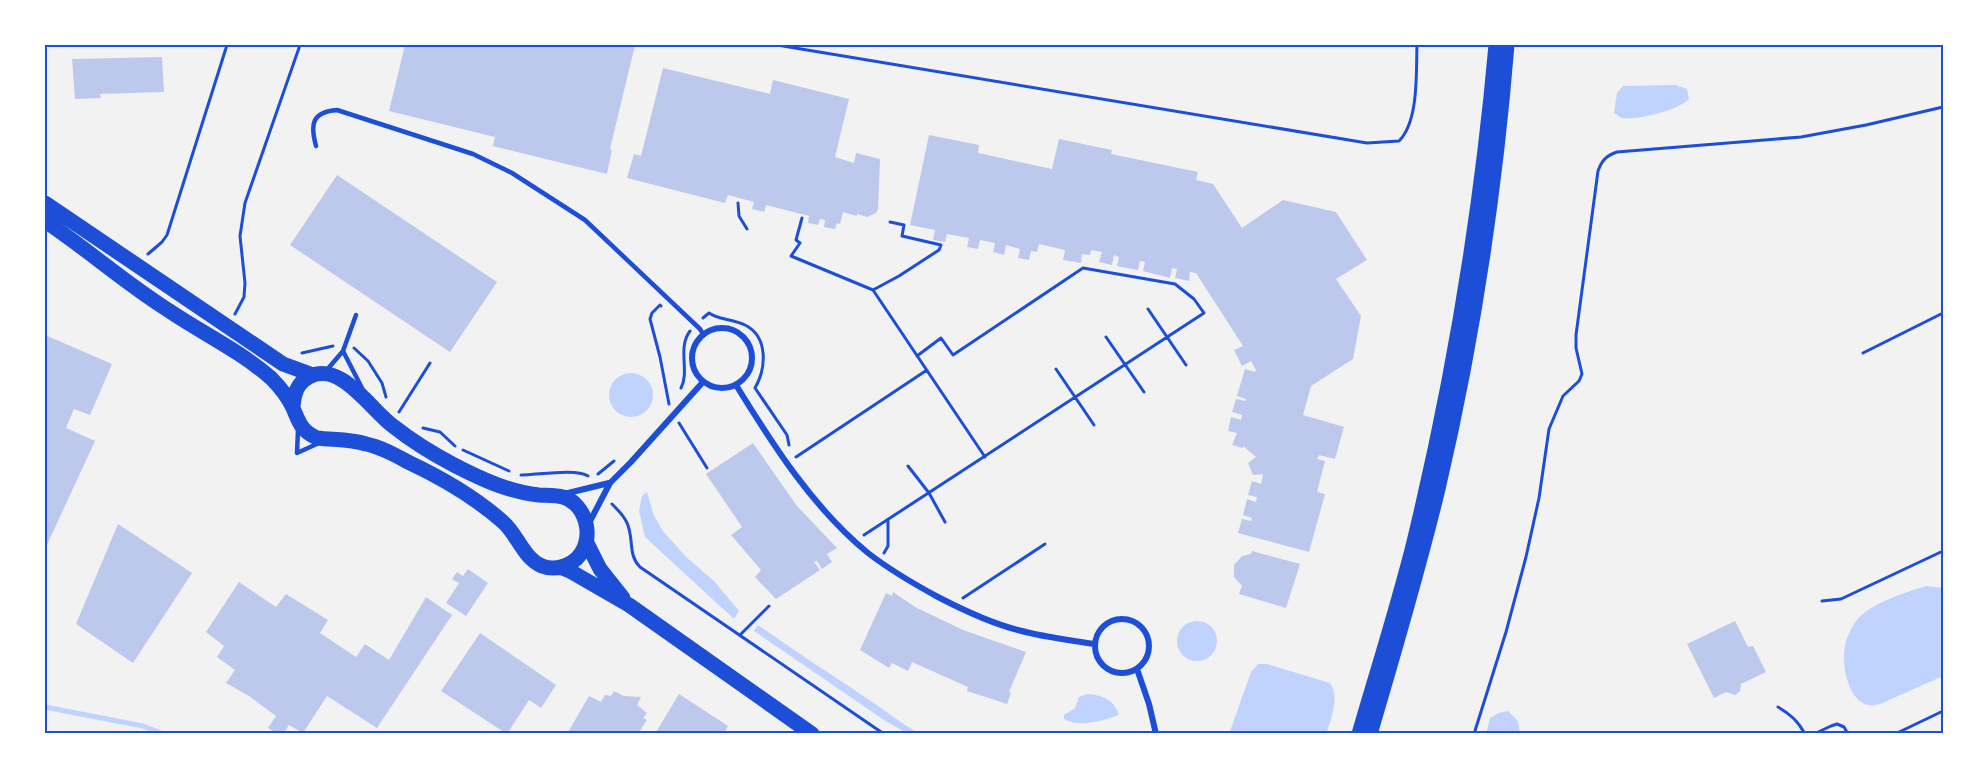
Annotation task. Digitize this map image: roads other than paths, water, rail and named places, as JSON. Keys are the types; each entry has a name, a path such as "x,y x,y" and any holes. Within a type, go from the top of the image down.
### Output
{"main road":[{"path":"1359,734 1412,549 1448,388 1480,189 1496,45"},
{"path":"1370,734 1422,552 1456,402 1488,213 1507,45"},
{"path":"45,204 283,364 341,378 393,426 422,446 480,478 508,489 533,494 559,495 568,499 577,506 584,517 587,534 600,569 629,605"},
{"path":"45,222 167,310 209,334 266,375 285,394 299,425 309,435 329,440 352,441 379,448 463,491 511,529 536,563 546,567 560,567 578,558 587,534"},
{"path":"292,407 293,397 300,383 318,374"},
{"path":"560,567 629,605 812,734"}],"street":[{"path":"716,328 723,328 738,332 748,343 752,364 746,376 736,385 719,388 703,382 697,375 692,358 693,349 703,334 716,328"},
{"path":"587,534 610,483 703,382"},
{"path":"736,385 787,463 816,500 855,542 880,562 958,607 1017,630 1094,644"},
{"path":"559,495 610,483"},
{"path":"1120,618 1135,621 1142,627 1149,644 1148,654 1137,669 1120,673 1105,667 1099,661 1094,644 1096,636 1106,623 1120,618"},
{"path":"1137,669 1156,734"}],"lane":[{"path":"315,146 311,129 317,117 326,111 337,110 473,154 512,173 585,220 703,334"},
{"path":"318,374 343,351 356,315"},
{"path":"343,351 372,408"},
{"path":"299,425 297,453 329,440"}],"water":[{"path":"1675,85 1687,89 1689,99 1677,107 1637,118 1622,118 1614,113 1617,93 1623,86"},
{"path":"631,373 640,374 647,379 652,386 652,404 647,411 640,416 631,417 622,416 615,411 610,404 609,395 610,386 615,379 622,374"},
{"path":"647,492 654,516 663,531 686,557 714,581 739,611 734,619 645,537 639,511 642,496"},
{"path":"1927,586 1943,588 1943,676 1880,704 1863,703 1856,698 1845,672 1844,650 1852,628 1857,620 1870,609"},
{"path":"1197,621 1211,627 1217,641 1211,655 1197,661 1183,655 1177,641 1183,627"},
{"path":"758,625 920,734 908,734 884,720 754,631"},
{"path":"1258,664 1267,664 1330,683 1333,688 1334,701 1326,734 1229,734 1251,672"},
{"path":"1087,694 1107,699 1114,705 1119,715 1084,723 1064,719 1064,715 1075,708 1079,697"},
{"path":"1508,711 1518,721 1520,734 1486,734 1490,718"}],"waterway":[{"path":"45,707 143,726 164,734"}]}
